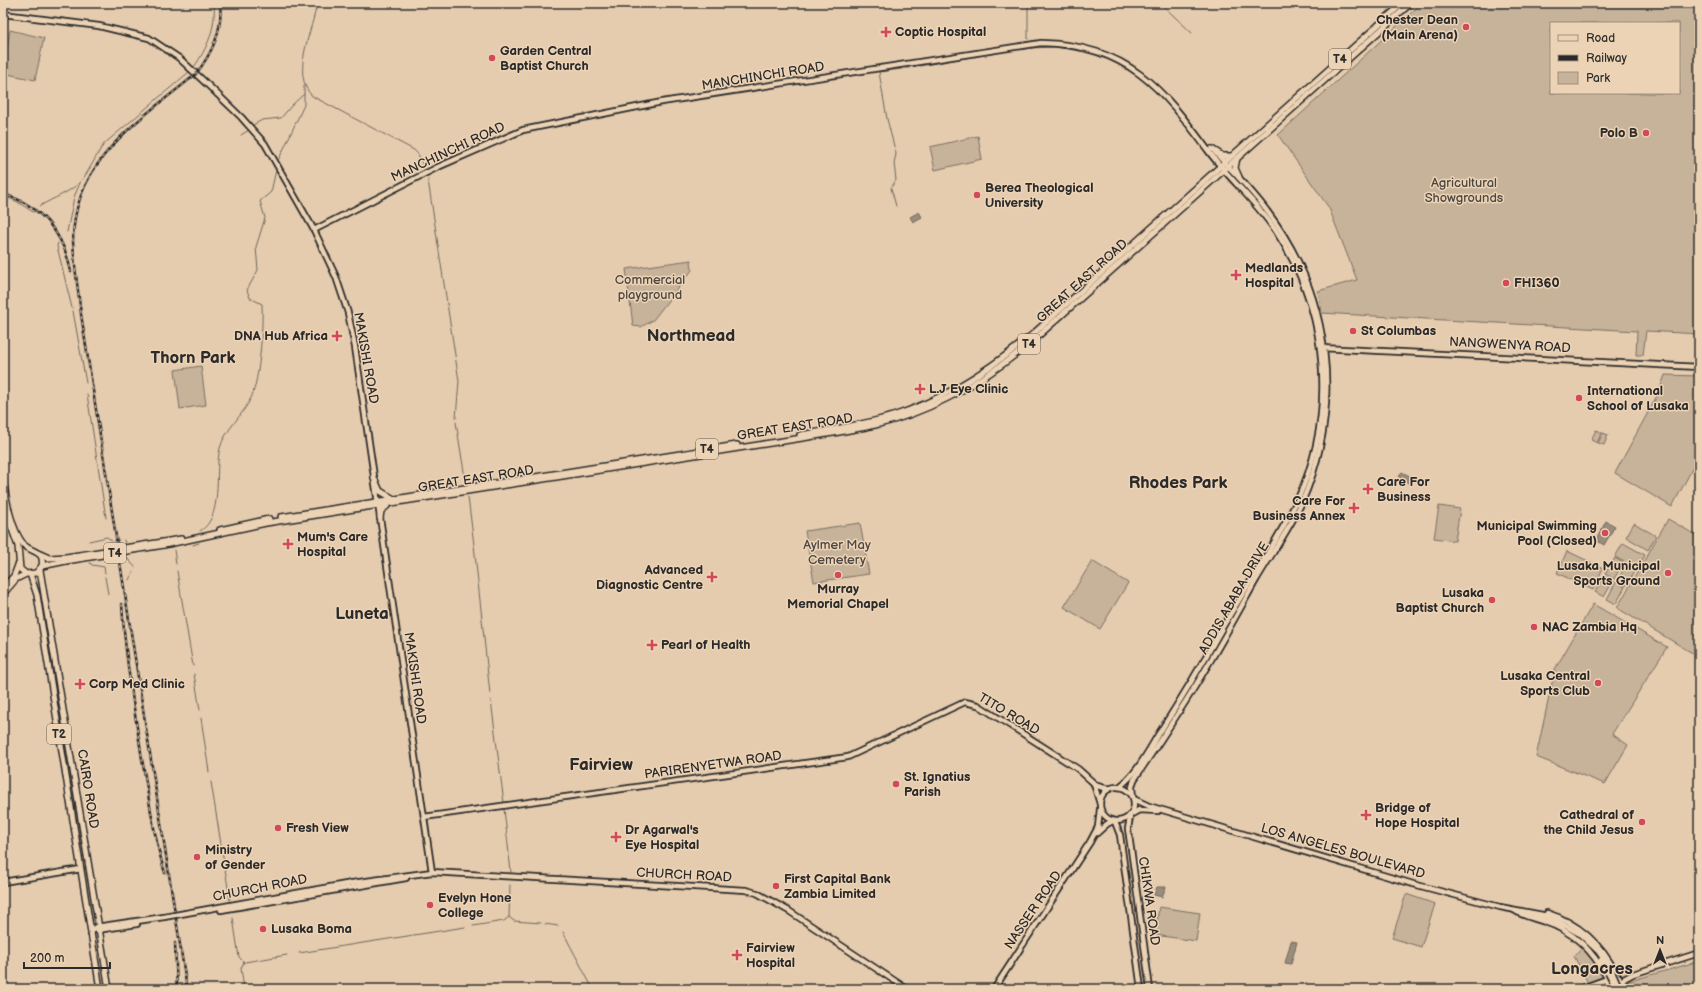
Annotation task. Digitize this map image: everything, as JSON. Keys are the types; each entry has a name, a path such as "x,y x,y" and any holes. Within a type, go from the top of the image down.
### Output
{"main road":[{"name":"GREAT EAST ROAD","path":"41,568 66,559 163,544 254,521 377,504 390,504 821,435 876,425 914,412 969,386 1021,351 1224,168 1231,156 1403,3"},
{"name":"GREAT EAST ROAD","path":"377,504 392,498 820,432 874,421 912,409 968,382 1015,349 1237,157 1411,3"},
{"name":"MAKISHI ROAD","path":"3,14 112,29 143,36 162,46 179,58 210,86 259,136 314,230 336,277 349,320 355,347 432,872"},
{"name":"MANCHINCHI ROAD","path":"314,230 438,167 523,130 662,102 1041,43 1069,44 1090,48 1112,57 1130,67 1158,90 1204,142 1224,168"},
{"name":"MANCHINCHI ROAD","path":"1204,142 1212,149 1224,168"},
{"path":"1212,149 1223,156 1231,156"},
{"path":"1237,157 1236,168 1238,178"},
{"name":"ADDIS ABABA DRIVE","path":"1119,787 1133,775 1189,687 1297,499 1316,446 1322,408 1323,373 1322,348 1313,297 1296,257 1268,212 1238,178 1224,168"},
{"name":"ADDIS ABABA DRIVE","path":"1133,798 1132,787 1134,780 1194,689 1301,502 1320,447 1327,398 1325,355 1309,298 1293,260 1265,214 1224,168"},
{"name":"NANGWENYA ROAD","path":"1322,348 1699,367"},
{"path":"1325,355 1332,348"},
{"path":"374,478 380,491 392,498"},
{"path":"3,479 11,516 22,542 38,552 42,558 41,568 16,579 3,594"},
{"path":"3,504 18,546 19,557 16,573 3,588"},
{"path":"380,518 384,508 390,504"},
{"path":"19,557 23,551 31,549"},
{"name":"GREAT EAST ROAD","path":"38,552 48,558 66,559"},
{"path":"18,565 20,569 28,574"},
{"name":"CAIRO ROAD","path":"41,568 83,829 101,928 109,989"},
{"name":"CAIRO ROAD","path":"28,574 37,595 100,989"},
{"path":"45,642 50,644 53,641"},
{"path":"46,650 50,647 54,649"},
{"name":"TITO ROAD","path":"839,758 856,754 947,710 968,702 978,705 1078,769 1094,784 1099,787 1109,789"},
{"path":"59,733 64,735 68,732"},
{"path":"60,741 64,738 69,740"},
{"name":"PARIRENYETWA ROAD","path":"424,817 839,758"},
{"path":"1094,784 1100,807 1105,816 1114,821 1123,821 1131,815 1135,804 1133,798 1125,789 1119,787 1109,789 1101,797 1100,807"},
{"name":"LOS ANGELES BOULEVARD","path":"1133,798 1143,804 1168,812 1413,884 1512,909 1542,914 1570,926 1589,942 1610,972 1614,985"},
{"name":"NASSER ROAD","path":"994,989 1090,842 1098,827 1100,807"},
{"name":"LOS ANGELES BOULEVARD","path":"1131,815 1140,810 1168,812"},
{"name":"CHIKWA ROAD","path":"1131,815 1128,829 1150,989"},
{"path":"74,822 78,824 82,821"},
{"name":"NASSER ROAD","path":"1090,842 1101,829 1114,821"},
{"name":"CHIKWA ROAD","path":"1114,821 1120,835 1141,989"},
{"path":"75,830 79,827 83,829"},
{"path":"410,874 428,868 431,863"},
{"path":"3,882 81,870"},
{"name":"CHURCH ROAD","path":"186,915 283,894 410,874 432,872 750,891 809,923 907,989"},
{"name":"CHURCH ROAD","path":"91,930 390,881 432,872"},
{"name":"LOS ANGELES BOULEVARD","path":"1512,909 1522,908 1542,911 1571,923 1587,934 1601,949 1618,975 1614,985"},
{"name":"LOS ANGELES BOULEVARD","path":"1512,909 1522,915 1558,928 1573,936 1595,958 1614,985"},
{"path":"1590,989 1614,985 1633,974 1699,953"},
{"path":"1614,985 1611,974 1633,974"},
{"path":"1579,989 1614,985"}],"green space":[{"name":"Agricultural Showgrounds","path":"1422,3 1699,3 1699,334 1646,331 1643,355 1636,355 1637,331 1322,313 1318,291 1357,280 1329,208 1278,135"},
{"path":"10,30 44,38 35,80 3,73"},
{"path":"978,136 982,159 935,170 930,147"},
{"name":"Commercial playground","path":"691,260 692,270 653,320 641,327 633,326 626,269"},
{"path":"201,366 206,405 180,409 175,370"},
{"name":"International School of Lusaka","path":"1665,375 1699,376 1699,456 1672,507 1615,473 1658,394"},
{"path":"1596,430 1602,432 1597,443 1591,440"},
{"path":"1603,433 1608,435 1604,445 1598,443"},
{"path":"1439,506 1460,509 1455,541 1434,538"},
{"name":"Lusaka Municipal Sports Ground","path":"1668,519 1699,537 1699,657 1617,608"},
{"name":"Aylmer May Cemetery","path":"860,523 869,574 814,582 805,531"},
{"path":"1634,523 1656,536 1648,550 1626,537"},
{"path":"1623,543 1645,555 1637,569 1615,557"},
{"path":"1567,551 1603,568 1593,590 1557,573"},
{"path":"1615,558 1623,563 1614,579 1605,574"},
{"path":"1092,561 1128,583 1100,629 1064,607"},
{"path":"1626,565 1635,570 1626,586 1617,581"},
{"path":"1604,576 1613,581 1604,597 1595,592"},
{"path":"1616,582 1625,587 1616,604 1607,599"},
{"name":"Lusaka Central Sports Club","path":"1593,604 1667,647 1612,734 1628,745 1605,784 1536,757 1555,669"},
{"path":"1406,894 1435,904 1421,947 1392,938"},
{"path":"1159,907 1200,913 1196,941 1155,935"},
{"path":"1582,947 1593,958 1604,976 1603,980 1589,985 1574,956"},
{"path":"1699,961 1699,989 1624,989 1623,983"}],"shaded area":[{"path":"919,212 922,217 913,222 910,217"},
{"path":"1402,472 1413,478 1410,484 1399,477"},
{"name":"Municipal Swimming Pool (Closed)","path":"1606,521 1615,526 1604,545 1596,540"},
{"path":"1157,887 1166,887 1162,897 1154,895"},
{"path":"1291,941 1297,942 1291,964 1285,963"}],"waterway":[{"path":"194,67 210,37 214,21 214,3"},
{"path":"317,3 303,64 303,76 306,87 312,96 414,150 418,154 425,170"},
{"path":"1160,3 1192,33"},
{"path":"1028,7 1028,39"},
{"path":"1030,48 1055,47 1087,52"},
{"path":"983,55 1025,48"},
{"path":"1094,53 1102,56"},
{"path":"974,57 979,56"},
{"path":"920,66 971,57"},
{"path":"912,67 916,66"},
{"path":"896,206 891,188 896,180 894,163 896,154 887,119 879,72 902,69"},
{"path":"40,206 76,186 86,174 104,144 189,72"},
{"path":"279,159 304,105 304,86"},
{"path":"253,125 262,120 281,118 304,94"},
{"path":"241,135 249,130"},
{"path":"200,531 208,525 215,505 217,493 218,458 222,441 248,404 257,378 262,325 262,304 250,298 247,290 258,270 256,247 265,218 260,201 271,192 276,170"},
{"path":"428,180 459,381 456,418"},
{"path":"67,232 74,197 80,183"},
{"path":"3,196 16,201 33,212 36,211"},
{"path":"58,243 57,246 72,308"},
{"path":"73,311 86,383"},
{"path":"87,394 106,518"},
{"path":"456,422 466,484"},
{"path":"468,497 490,694"},
{"path":"89,541 107,537 112,541"},
{"path":"124,540 125,545"},
{"path":"193,545 199,543"},
{"path":"174,550 176,564"},
{"path":"126,552 127,558 135,567"},
{"path":"90,563 92,565 104,567 105,573"},
{"path":"177,571 193,666"},
{"path":"129,580 133,572"},
{"path":"105,577 108,594"},
{"path":"194,674 200,710"},
{"path":"491,700 504,803"},
{"path":"201,718 209,772"},
{"path":"211,782 230,900"},
{"path":"504,809 511,872"},
{"path":"510,885 509,917 514,921 541,923"},
{"path":"473,926 504,921 509,917"},
{"path":"233,918 239,957 244,962 241,968 244,989"},
{"path":"545,924 558,926"},
{"path":"299,953 465,927"},
{"path":"563,932 593,989"},
{"path":"245,962 287,955"}],"railway":[{"path":"187,989 81,314 73,241 76,212 84,187 97,164 133,125 196,74 207,58 215,41 220,23 220,3"},
{"path":"3,194 29,205 49,223 63,245 71,272"},
{"path":"122,604 128,663 142,759 154,830 165,873"},
{"path":"175,943 177,989"}],"place":[{"name":"Chester Dean (Main Arena)","path":"1466,27"},
{"name":"Coptic Hospital","path":"886,32"},
{"name":"Garden Central Baptist Church","path":"492,58"},
{"name":"Polo B","path":"1646,133"},
{"name":"Berea Theological University","path":"977,195"},
{"name":"Medlands Hospital","path":"1236,275"},
{"name":"FHI360","path":"1506,283"},
{"name":"St Columbas","path":"1353,331"},
{"name":"DNA Hub Africa","path":"337,336"},
{"name":"L.J Eye Clinic","path":"920,389"},
{"name":"International School of Lusaka","path":"1579,398"},
{"name":"Care For Business","path":"1368,489"},
{"name":"Care For Business Annex","path":"1354,508"},
{"name":"Municipal Swimming Pool (Closed)","path":"1605,533"},
{"name":"Mum's Care Hospital","path":"288,544"},
{"name":"Lusaka Municipal Sports Ground","path":"1668,573"},
{"name":"Murray Memorial Chapel","path":"838,575"},
{"name":"Advanced Diagnostic Centre","path":"712,577"},
{"name":"Lusaka Baptist Church","path":"1492,600"},
{"name":"NAC Zambia Hq","path":"1534,627"},
{"name":"Pearl of Health","path":"652,645"},
{"name":"Lusaka Central Sports Club","path":"1598,683"},
{"name":"Corp Med Clinic","path":"80,684"},
{"name":"St. Ignatius Parish","path":"896,784"},
{"name":"Bridge of Hope Hospital","path":"1366,815"},
{"name":"Cathedral of the Child Jesus","path":"1642,822"},
{"name":"Fresh View","path":"278,828"},
{"name":"Dr Agarwal's Eye Hospital","path":"616,837"},
{"name":"Ministry of Gender","path":"197,857"},
{"name":"First Capital Bank Zambia Limited","path":"776,886"},
{"name":"Evelyn Hone College","path":"430,905"},
{"name":"Lusaka Boma","path":"263,929"},
{"name":"Fairview Hospital","path":"737,955"}],"district":[{"name":"Northmead","path":"691,336"},
{"name":"Thorn Park","path":"193,358"},
{"name":"Rhodes Park","path":"1178,483"},
{"name":"Luneta","path":"362,614"},
{"name":"Fairview","path":"601,765"},
{"name":"Longacres","path":"1592,969"}]}
